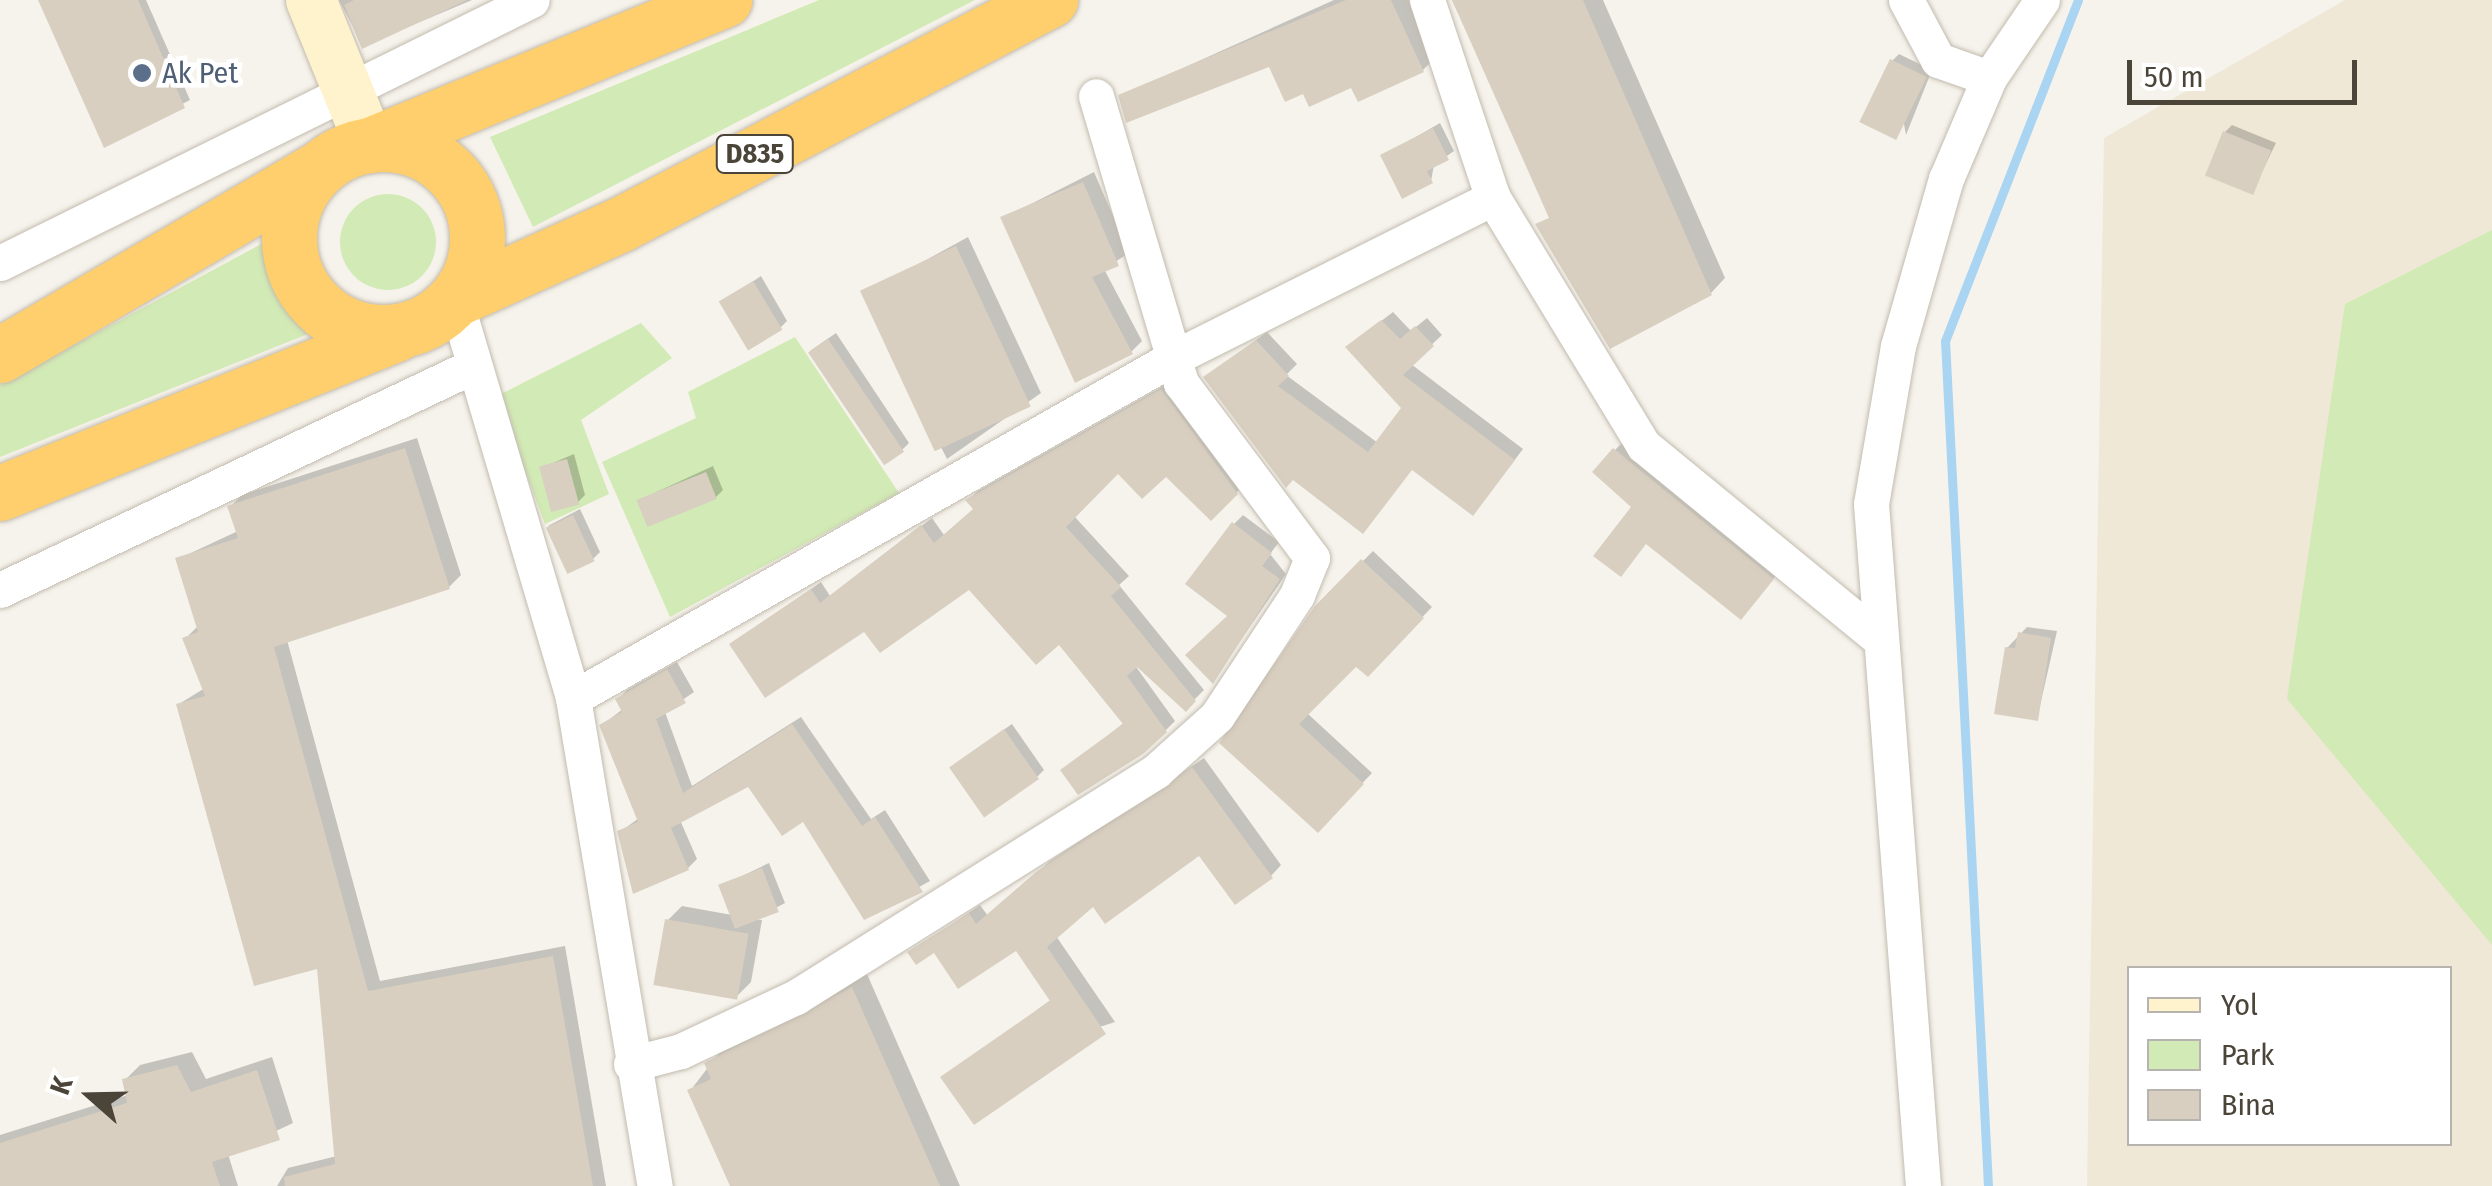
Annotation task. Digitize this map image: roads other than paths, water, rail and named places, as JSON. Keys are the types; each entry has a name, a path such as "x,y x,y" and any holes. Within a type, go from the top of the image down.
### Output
{"highway":[{"path":"0,355 321,168 724,0"},
{"name":"D835","path":"455,299 1050,0"},
{"path":"0,492 403,331 455,299 476,254 471,204 430,158 370,145"},
{"path":"321,168 290,220 298,282 342,324 403,331"}],"street":[{"path":"311,0 370,145"},
{"path":"0,262 532,0"},
{"path":"1427,0 1493,198 1644,446 1874,634"},
{"path":"1906,0 1938,60 1989,78"},
{"path":"1923,1186 1874,634 1871,504 1898,346 1946,178 1989,78 2042,0"},
{"path":"631,1064 681,1051 796,997 1156,771 1216,716 1312,558 1181,384 1096,96"},
{"path":"573,698 1173,358 1493,198"},
{"path":"455,299 573,698 631,1064 655,1186"},
{"path":"0,590 472,367"}],"waterway":[{"path":"1988,1186 1945,341 2078,0"}],"place":[{"name":"Ak Pet","path":"142,73"}]}
